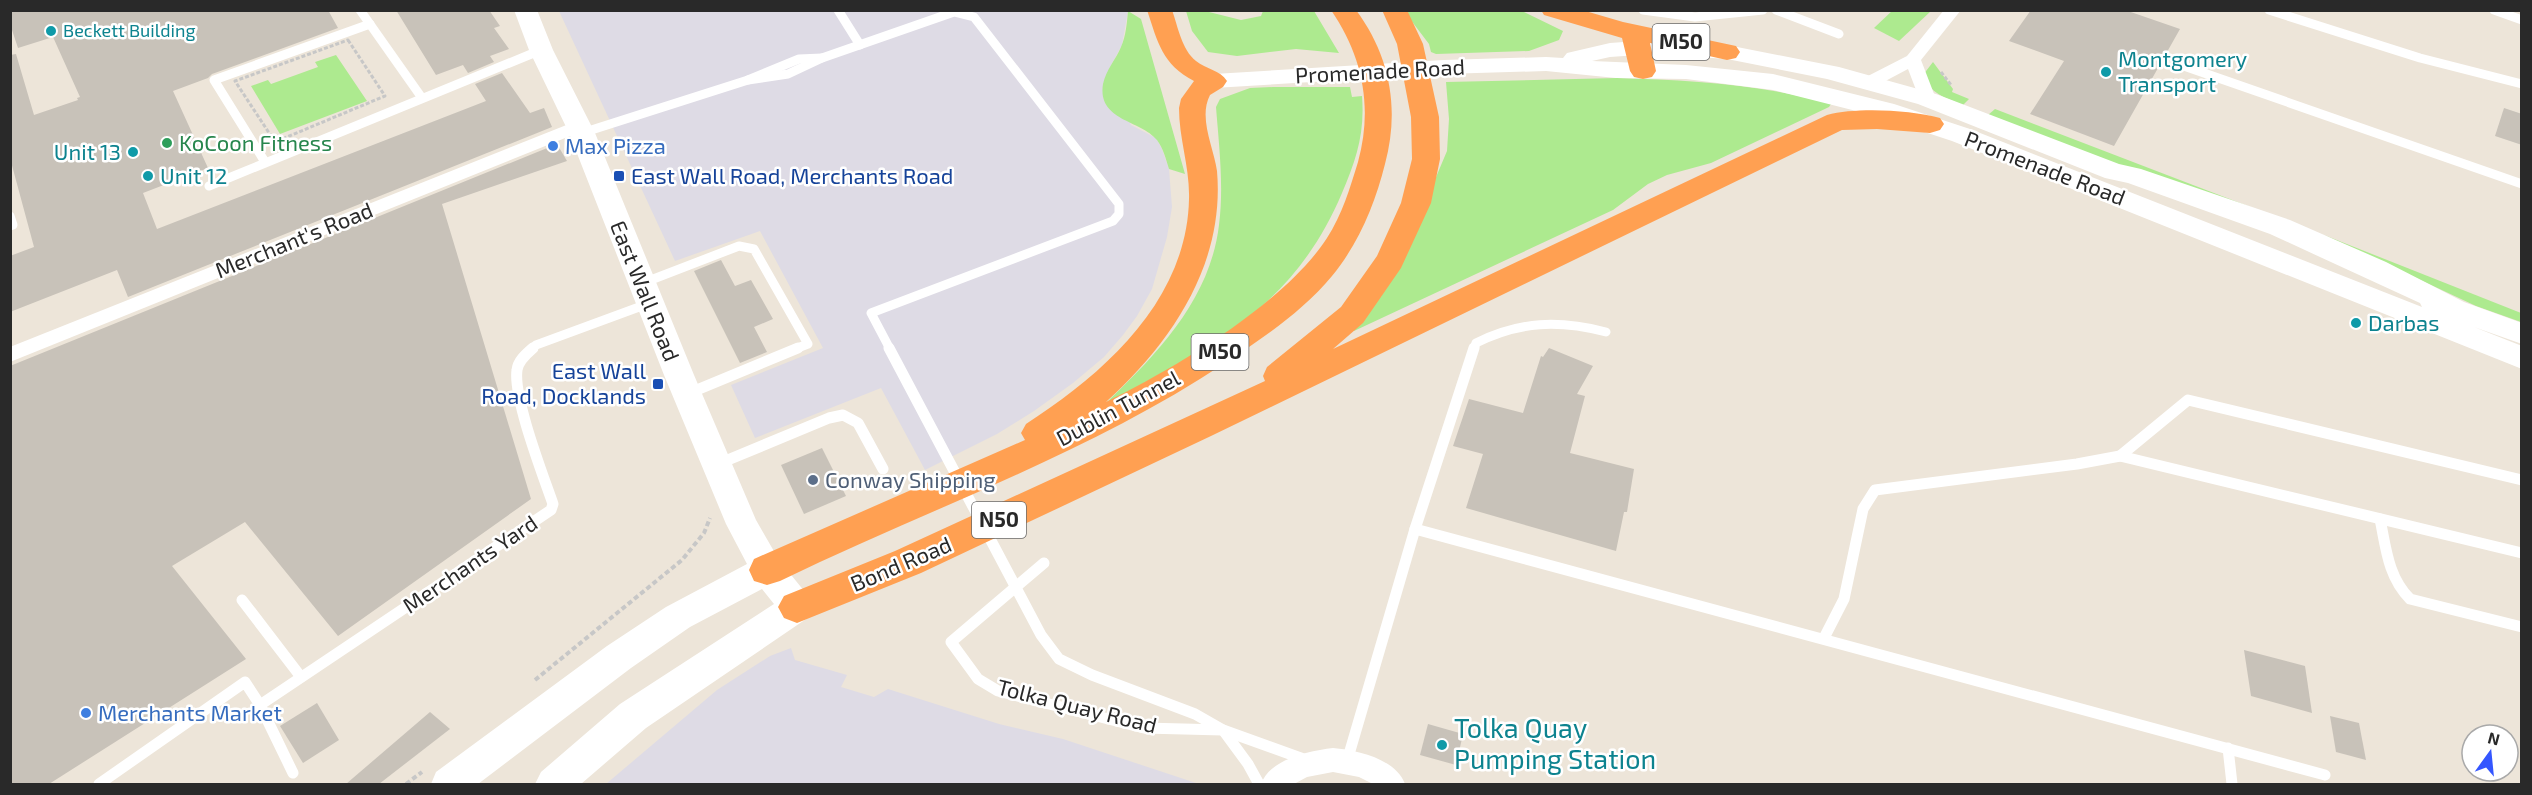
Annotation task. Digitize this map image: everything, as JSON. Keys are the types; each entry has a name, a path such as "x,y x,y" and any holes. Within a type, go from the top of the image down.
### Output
{"highway":[{"path":"767,570 805,551 934,496 1044,430 1098,391 1130,359 1162,321 1179,293 1200,234 1204,209 1202,166 1192,114 1198,92 1214,81 1187,67 1174,52 1159,10"},
{"name":"Dublin Tunnel","path":"934,496 1100,422 1159,390 1286,305 1332,254 1363,195 1376,147 1380,108 1379,93 1367,47 1357,26 1343,10"},
{"name":"M50","path":"1199,427 1283,374 1352,315 1390,260 1416,203 1426,159 1425,117 1421,90 1410,45 1394,10"},
{"name":"M50","path":"1553,10 1639,40 1727,52"},
{"path":"1199,427 1837,121 1877,120 1928,111"},
{"name":"Bond Road","path":"797,607 908,562 1199,427"}],"street":[{"name":"East Wall Road","path":"525,10 541,50 580,129 742,524 767,570 797,607"},
{"path":"1870,82 1912,60 1953,10"},
{"name":"Promenade Road","path":"1214,81 1444,67 1546,64 1639,40 1686,72 1773,82 1875,107 1928,111 2114,172 2129,181 2365,278 2522,334"},
{"name":"Promenade Road","path":"1727,52 1870,82 2056,172 2522,358"},
{"path":"1912,60 1928,111"},
{"name":"Merchant's Road","path":"10,356 580,129"},
{"path":"436,777 678,618 767,570"},
{"path":"554,784 633,716 797,607"},
{"path":"1274,784 1296,769 1312,762 1347,761 1366,767 1392,784"}],"lane":[{"path":"360,10 422,98"},
{"path":"838,10 860,45"},
{"path":"1639,40 1695,16 1763,10"},
{"path":"1776,10 1839,34"},
{"path":"2269,10 2420,58 2522,84"},
{"path":"2494,10 2522,20"},
{"path":"580,129 748,80 788,74 822,58 954,12 966,13 974,17 1119,204 1119,214 1113,221 871,313 1041,635 1059,659 1092,675 1195,714 1223,730 1248,764 1259,784"},
{"path":"265,162 214,80 370,24"},
{"path":"209,186 541,50"},
{"path":"2181,65 2522,184"},
{"path":"10,216 13,225 10,226"},
{"path":"646,293 739,246 754,249 808,344 687,394"},
{"name":"Merchants Yard","path":"260,705 551,510 554,504 519,396 517,369 536,345 646,293"},
{"path":"1347,761 1415,529 1476,343 1496,331 1527,324 1560,321 1577,323 1606,332"},
{"path":"2120,456 2188,400 2522,480"},
{"path":"718,465 829,418 843,415 858,423 883,469"},
{"path":"1824,638 1844,599 1863,509 1875,490 2077,464 2120,456 2522,553"},
{"path":"2380,519 2393,578 2399,590 2410,599 2522,627"},
{"path":"1415,529 2325,775"},
{"name":"Tolka Quay Road","path":"1044,563 951,642 978,679 998,691 1144,728 1223,730 1312,762"},
{"path":"242,600 301,677"},
{"path":"99,784 245,682 260,705 293,773"},
{"path":"2228,748 2232,784"}],"path":[{"path":"348,39 385,96 275,142 235,81 348,39"},
{"path":"531,683 695,547 704,533 711,513"},
{"path":"650,586 657,594"},
{"path":"406,784 436,777"}],"shaded area":[{"path":"559,11 1128,11 1122,45 1109,69 1131,125 1156,138 1169,169 1172,207 1167,237 1152,289 1123,335 1104,357 1073,383 997,434 925,470 881,388 755,438 731,385 823,348 760,231 675,261"},
{"path":"791,648 795,660 847,675 841,687 874,697 888,689 999,724 1063,739 1199,784 606,784 717,690 770,656"}],"green space":[{"path":"1893,10 1931,11 1899,41 1874,28"},
{"path":"1128,11 1141,19 1185,174 1169,169 1157,140 1150,133 1113,113 1103,96 1104,79 1124,38"},
{"path":"1186,11 1205,11 1241,20 1261,16 1263,11 1314,11 1339,53 1296,49 1237,56 1208,52 1192,31"},
{"path":"1404,11 1522,11 1563,31 1559,40 1529,51 1436,54 1431,52 1429,44"},
{"path":"336,55 367,101 280,134 251,86 268,80 271,84 318,67 315,62"},
{"path":"1933,62 1953,89 1952,92 1969,99 1963,105 1939,94 1930,87 1923,75"},
{"path":"1617,78 1725,84 1779,92 1831,104 1829,107 1711,163 1667,175 1648,184 1613,210 1354,331 1349,329 1431,189 1447,151 1449,119 1446,82"},
{"path":"1350,87 1352,97 1362,96 1361,135 1355,158 1342,193 1322,234 1298,268 1272,297 1243,322 1212,344 1103,406 1142,367 1177,325 1192,302 1214,253 1221,196 1216,107 1220,99 1250,88"},
{"path":"1995,109 2253,208 2117,166 1988,115"},
{"path":"2324,235 2521,313 2521,322 2476,306"}],"building":[{"path":"10,10 328,10 338,28 212,74 208,78 173,91 208,168 143,193 157,229 486,101 475,84 502,73 530,113 544,108 552,127 128,297 117,270 10,312 10,256 34,247 10,158 10,55 16,54 34,115 78,100 77,98 80,97 53,37 18,48 10,24"},
{"path":"396,10 489,10 500,26 494,28 509,49 490,56 494,62 468,73 463,65 436,75"},
{"name":"Montgomery Transport","path":"2031,10 2125,10 2180,29 2114,146 2030,114 2064,61 2009,41"},
{"path":"2504,108 2522,114 2522,145 2495,136"},
{"path":"557,144 567,161 442,204 531,499 338,636 245,522 172,566 246,659 49,784 10,784 10,366"},
{"path":"721,260 735,286 751,280 773,319 754,327 767,352 740,363 694,271"},
{"path":"1549,348 1593,366 1577,394 1585,396 1570,453 1634,469 1627,512 1624,512 1616,551 1466,508 1483,454 1453,446 1469,399 1523,413 1541,356 1543,357"},
{"name":"Conway Shipping","path":"822,448 846,496 804,514 781,465"},
{"path":"2244,650 2305,666 2312,713 2251,696"},
{"path":"317,703 339,740 303,763 280,726"},
{"path":"430,712 450,729 379,784 346,784"},
{"path":"2330,716 2359,723 2366,760 2336,752"},
{"name":"Tolka Quay Pumping Station","path":"1428,724 1463,734 1456,765 1420,755"}],"place":[{"name":"Beckett Building","path":"51,31"},
{"name":"Montgomery Transport","path":"2106,72"},
{"name":"KoCoon Fitness","path":"167,143"},
{"name":"Max Pizza","path":"553,146"},
{"name":"Unit 13","path":"133,152"},
{"name":"Unit 12","path":"148,176"},
{"name":"East Wall Road, Merchants Road","path":"619,176"},
{"name":"Darbas","path":"2356,323"},
{"name":"East Wall Road, Docklands","path":"658,384"},
{"name":"Conway Shipping","path":"813,480"},
{"name":"Merchants Market","path":"86,713"},
{"name":"Tolka Quay Pumping Station","path":"1442,745"}]}
